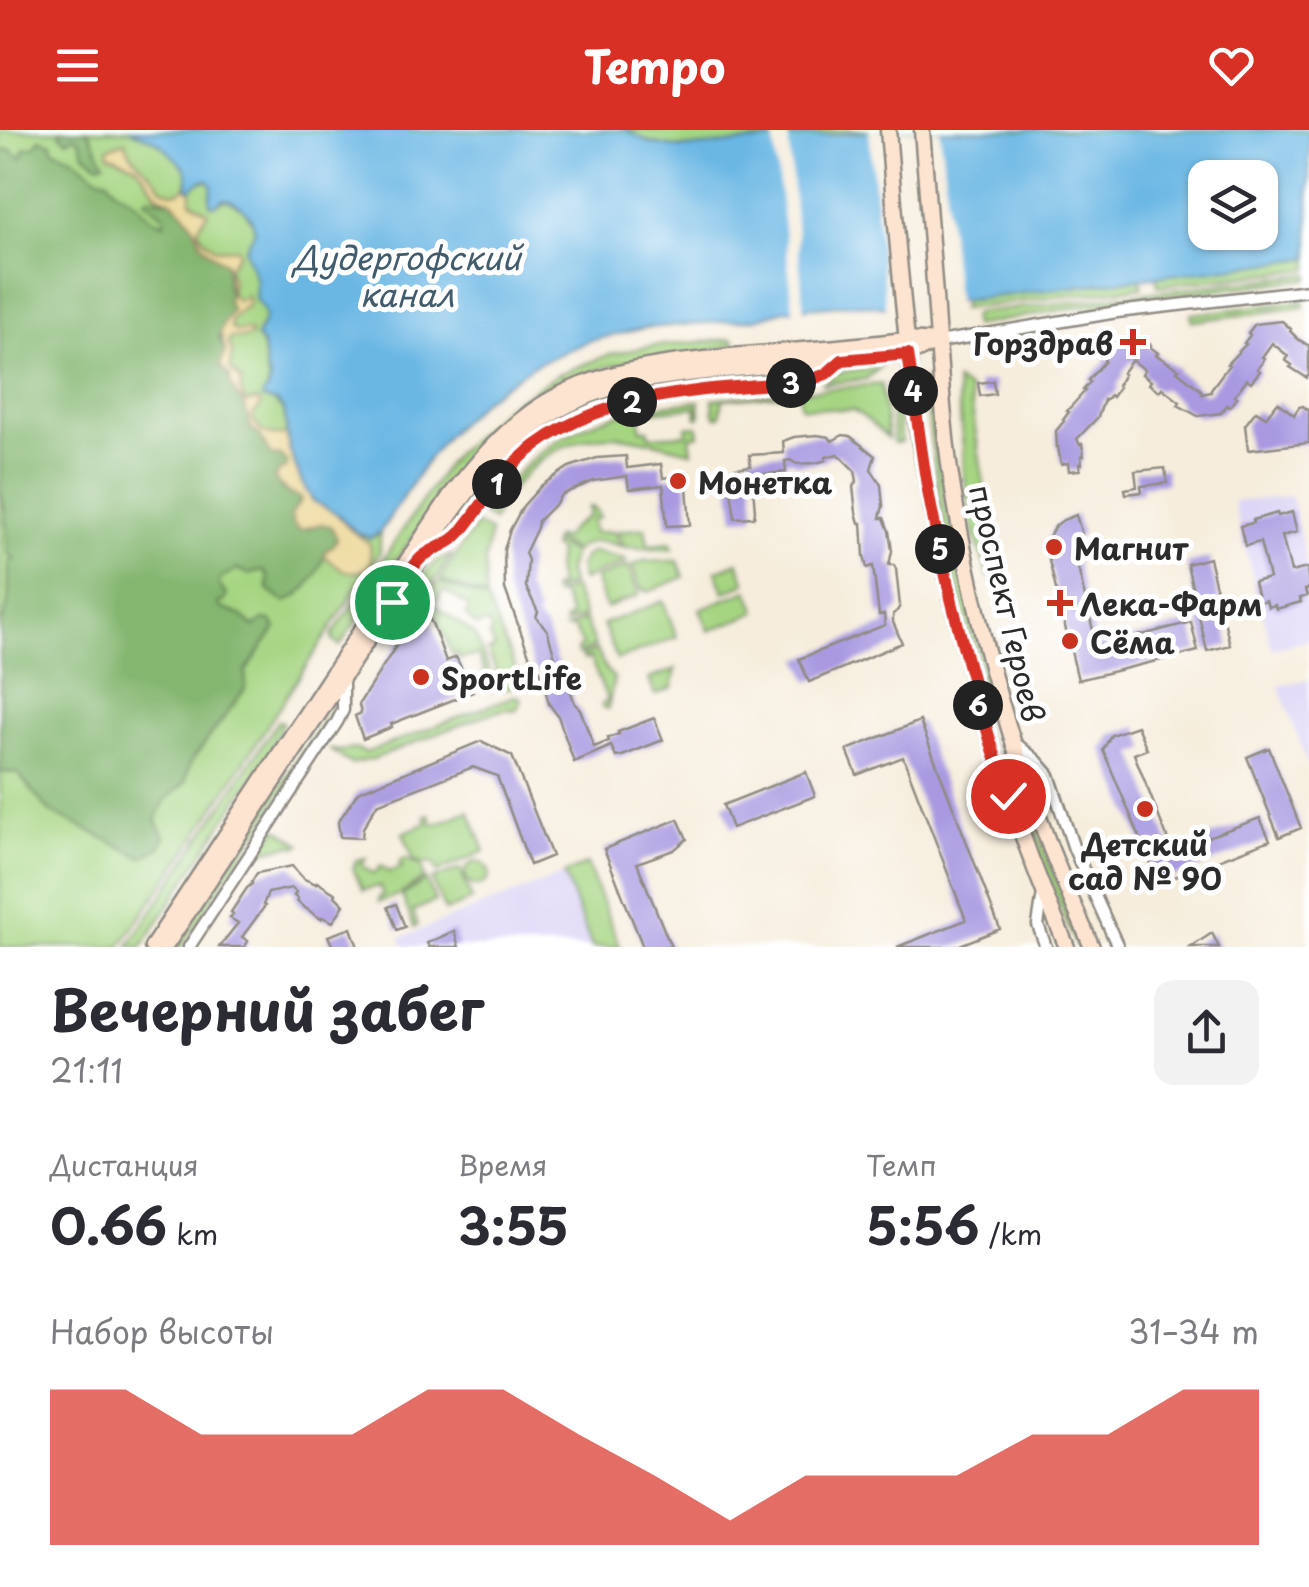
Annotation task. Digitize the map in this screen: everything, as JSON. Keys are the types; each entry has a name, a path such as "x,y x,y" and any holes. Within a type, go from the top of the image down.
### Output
{"street":[{"name":"проспект Героев","path":"888,130 904,320 928,494 968,665 1008,796 1067,947"},
{"name":"проспект Героев","path":"922,130 946,444 963,546 1012,741 1041,826 1092,947"},
{"path":"165,947 459,503 490,465 548,416 614,387 669,376 842,360 1117,312 1309,290"},
{"path":"152,947 450,496 508,430 572,388 626,371 684,362 907,347"},
{"path":"189,947 337,722 343,710 344,675"},
{"path":"1012,741 1036,760 1048,776 1074,848 1118,947"},
{"path":"1043,892 1038,925 1046,947"}],"shaded area":[{"path":"1291,496 1309,575 1309,640 1272,649 1233,502"},
{"path":"1309,679 1309,767 1279,686"},
{"path":"564,874 592,947 404,947 400,938"}],"green space":[{"path":"0,130 129,130 164,147 185,168 187,186 191,189 199,182 209,181 211,205 227,200 244,209 255,227 245,249 256,280 255,299 264,314 256,337 264,351 267,391 284,410 287,434 336,513 361,535 374,537 380,532 380,552 120,947 0,947"},
{"path":"60,130 88,130 104,162 99,164 84,153 80,140 75,136 67,140"},
{"path":"626,130 771,130 772,139 678,147 643,139"},
{"path":"787,130 869,130 869,131 788,138"},
{"path":"40,139 52,143 53,149 75,159 95,175 108,179 115,189 155,219 164,223 164,216 145,200 149,197 172,201 214,256 226,263 232,309 219,337 225,351 222,360 252,430 260,435 267,449 287,462 280,487 300,498 297,504 307,529 327,524 336,538 311,582 299,595 284,602 268,590 264,571 249,574 237,569 220,579 219,585 227,595 225,601 218,603 221,608 241,615 254,627 263,620 271,621 276,628 246,671 245,689 190,763 185,783 165,800 156,820 165,837 159,848 142,857 49,811 17,773 0,772 0,624 8,603 9,563 15,559 8,554 0,488 0,151 10,149 21,158 25,148 33,147"},
{"path":"1309,258 1309,269 1158,286 1156,275"},
{"path":"1309,274 1309,279 1077,307 973,326 972,316 976,313"},
{"path":"1140,277 1142,287 961,309 964,301"},
{"path":"1303,301 1304,307 1192,321 1191,314"},
{"path":"733,339 736,344 594,371 563,383 511,417 449,485 340,646 333,641 332,635 452,457 507,406 559,374 611,354"},
{"path":"879,368 866,379 821,384 842,372"},
{"path":"932,378 954,540 993,700 986,702 964,623 940,501 924,379"},
{"path":"956,381 969,390 998,573 989,576 975,538 964,475"},
{"path":"881,384 888,438 853,410 801,407 799,393 723,399 720,416 714,414 713,399"},
{"path":"888,384 895,388 901,442 894,443"},
{"path":"699,401 699,418 696,407 640,413 641,429 648,429 650,436 687,434 687,427 698,426 699,435 690,437 692,451 624,436 576,442 527,473 493,521 483,514 528,463 576,430 632,411"},
{"path":"588,507 594,508 599,518 592,519 594,533 614,531 620,546 596,542 575,551 554,540 562,539 589,515"},
{"path":"476,525 490,532 485,561 486,597 440,580"},
{"path":"645,528 648,545 671,543 673,550 624,547 618,531"},
{"path":"553,543 573,553 568,571 571,585 552,592 559,586 558,551 552,548"},
{"path":"593,552 626,562 582,580 579,566"},
{"path":"452,555 418,607 411,603 430,567"},
{"path":"643,561 678,561 684,577 647,592 641,590 632,566"},
{"path":"738,562 746,583 724,592 716,571"},
{"path":"628,566 639,595 606,608 595,579"},
{"path":"441,583 487,600 521,682 518,685 503,687 488,651 495,648 488,623 476,626 466,616 469,607 444,590 428,607 425,602"},
{"path":"573,588 584,617 565,624 571,617 562,595 554,595"},
{"path":"748,590 757,612 709,631 700,609"},
{"path":"663,601 677,637 617,660 603,624"},
{"path":"436,606 475,635 493,680 492,692 478,655 460,659 457,653 452,655 431,610"},
{"path":"585,620 595,647 578,654 577,649 582,646 575,629 566,628"},
{"path":"597,650 614,678 608,709 602,706 608,701 590,658 585,660 581,656"},
{"path":"676,669 672,688 655,695 649,679"},
{"path":"514,696 521,701 516,710 488,714 373,759 351,764 329,749 366,753"},
{"path":"337,699 332,718 181,947 173,947"},
{"path":"997,717 1024,800 1084,947 1077,947 1028,830 991,719"},
{"path":"278,721 283,722 270,751 142,947 128,947"},
{"path":"469,811 485,851 437,872 433,863 414,860 403,833 427,823 425,816 429,814 433,825"},
{"path":"277,828 301,844 262,851"},
{"path":"366,858 361,865 374,874 381,866 390,872 402,867 399,862 405,858 422,866 424,878 401,894 379,902 383,895 380,886 363,890 353,869 356,860"},
{"path":"477,862 489,874 477,886 465,874"},
{"path":"587,864 620,947 592,947 564,874"},
{"path":"460,869 472,900 445,911 432,880"},
{"path":"426,880 435,901 413,911 418,925 414,927 402,896"}],"sand":[{"path":"125,141 131,154 161,187 174,193 187,186 191,189 191,201 208,212 198,227 205,240 217,249 237,248 239,253 228,268 230,292 236,300 247,295 249,304 234,317 231,328 250,331 251,336 231,338 228,342 232,350 231,370 242,381 246,403 257,400 261,404 252,415 257,426 270,434 287,434 302,483 370,544 367,570 346,571 324,558 337,539 331,526 321,524 300,530 293,524 291,514 300,498 288,493 274,479 287,467 287,462 269,453 260,435 252,430 244,404 220,366 225,351 221,329 232,310 227,301 226,263 202,244 182,210 158,195 137,166 109,154 108,148"}],"water":[{"name":"Дудергофский канал","path":"129,130 626,130 651,143 682,148 885,130 1309,130 1309,258 959,301 785,310 756,319 645,328 589,341 532,366 484,399 449,433 380,532 370,538 313,501 289,449 284,410 277,402 262,399 270,380 263,345 256,337 264,314 255,299 256,280 245,249 255,231 251,220 245,210 229,201 223,199 211,205 209,181 203,180 188,189 185,168 164,147"}],"pier":[{"path":"869,130 940,130 957,306 886,312"},
{"path":"788,133 804,313 794,314 773,134"}],"building":[{"path":"1282,321 1309,346 1307,378 1290,367 1285,360 1288,356 1272,343 1262,357 1257,369 1260,371 1251,382 1247,379 1229,407 1221,413 1198,416 1178,405 1180,402 1162,388 1159,391 1149,384 1151,381 1142,374 1145,370 1132,360 1122,373 1119,387 1104,400 1098,417 1077,439 1084,456 1080,470 1069,471 1068,463 1061,464 1056,431 1115,341 1142,338 1202,394 1211,392 1227,364 1246,344 1255,324"},
{"path":"993,381 995,394 980,396 978,383"},
{"path":"1278,402 1294,415 1299,407 1309,411 1309,443 1248,450 1245,425 1256,411 1266,417"},
{"path":"817,435 832,441 850,436 875,456 871,469 881,485 880,518 884,518 889,531 889,565 896,569 900,606 893,614 893,622 902,643 809,682 799,659 885,625 884,614 879,615 873,566 867,568 864,556 862,523 856,512 853,487 857,481 855,471 838,454 816,463 785,461 786,472 752,475 754,517 735,518 728,469 751,466 749,455 784,453 783,441"},
{"path":"626,456 627,468 661,464 663,478 686,475 690,525 667,526 663,485 629,489 627,476 593,481 561,495 538,521 525,553 526,587 594,747 618,732 654,718 663,740 616,757 611,746 574,762 505,589 504,550 523,506 542,485 569,467 597,458"},
{"path":"1165,468 1167,483 1141,486 1142,492 1126,494 1125,489 1137,487 1135,471"},
{"path":"1292,512 1297,532 1282,536 1291,572 1307,568 1309,589 1301,602 1276,609 1275,605 1268,607 1266,600 1259,602 1254,582 1269,578 1260,542 1245,546 1240,526"},
{"path":"1076,515 1082,535 1071,539 1097,647 1191,622 1198,651 1078,680 1045,544 1054,527"},
{"path":"1209,558 1230,645 1207,651 1187,564"},
{"name":"SportLife","path":"424,612 446,661 456,657 473,692 363,739 355,716 361,713 360,702 403,635"},
{"path":"920,721 1000,929 955,947 897,947 966,920 903,757 857,775 847,750"},
{"path":"1137,726 1147,749 1134,754 1172,850 1260,818 1270,840 1159,883 1103,750 1111,735"},
{"path":"481,741 512,756 552,856 530,865 497,776 473,767 377,804 363,828 362,838 340,837 338,822 358,792"},
{"path":"1269,748 1301,828 1279,837 1247,757"},
{"path":"806,772 815,796 732,828 723,805"},
{"path":"678,819 687,839 674,850 637,863 671,947 643,947 604,849"},
{"path":"292,866 304,879 336,894 344,905 333,922 301,905 291,888 268,893 265,906 242,937 248,941 245,947 219,947 238,923 230,918 231,912 257,873"},
{"path":"396,904 405,927 397,930 388,907"},
{"path":"351,928 358,947 333,947 328,936"},
{"path":"454,931 459,947 429,947 427,943"},
{"path":"1212,933 1219,947 1191,947"}],"place":[{"name":"Горздрав","path":"1133,342"},
{"name":"Монетка","path":"678,481"},
{"name":"Магнит","path":"1054,547"},
{"name":"Лека-Фарм","path":"1060,603"},
{"name":"Сёма","path":"1070,641"},
{"name":"SportLife","path":"421,677"},
{"name":"Детский сад № 90","path":"1145,809"}],"route":[{"path":"392,602 421,558 451,542 514,464 572,424 655,396 808,381 826,374 842,360 908,354 928,494 947,579 980,709 1008,796"}]}
